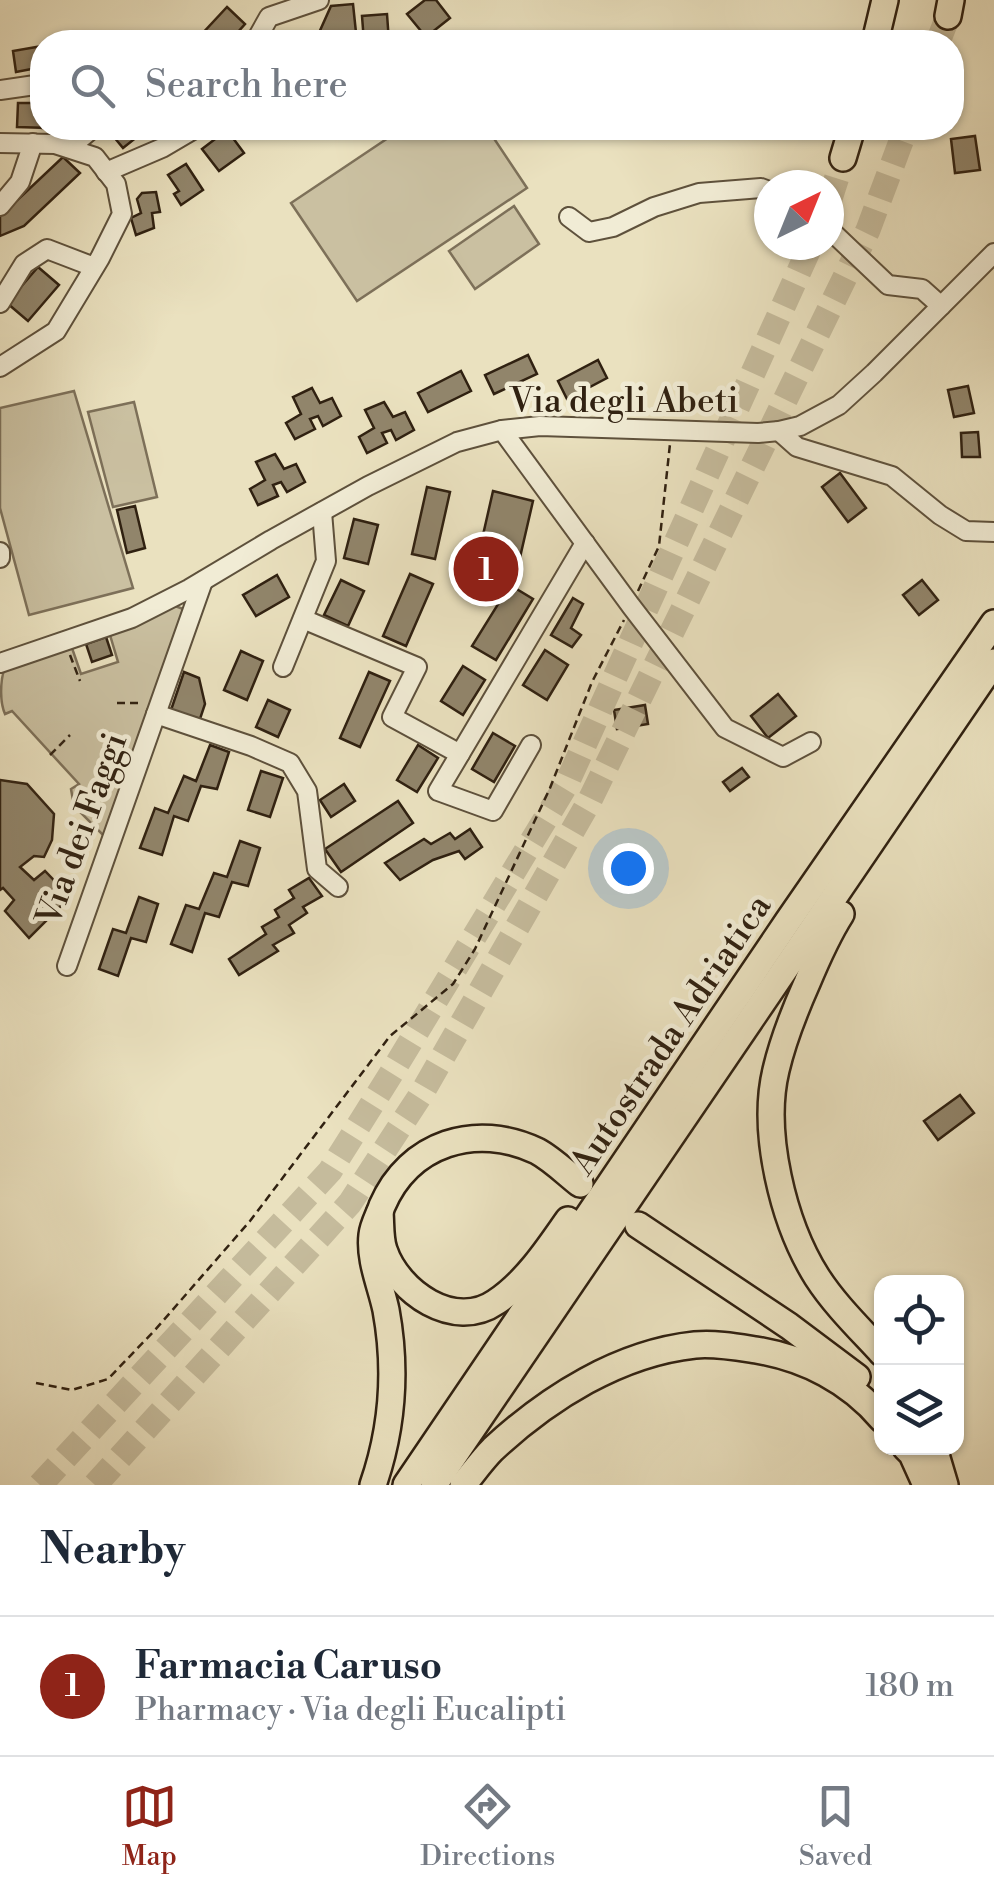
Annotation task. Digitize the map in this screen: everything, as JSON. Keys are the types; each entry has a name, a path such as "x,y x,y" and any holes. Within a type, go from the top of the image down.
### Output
{"highway":[{"path":"877,30 886,0"},
{"path":"843,158 848,140"},
{"name":"Autostrada Adriatica","path":"406,1485 994,624"},
{"name":"Autostrada Adriatica","path":"434,1485 994,662"},
{"path":"874,1344 817,1277 789,1216 776,1172 772,1129 776,1072 798,1003 829,932 994,673"},
{"path":"380,1212 383,1248 395,1274 415,1295 442,1309 466,1313 492,1305 518,1284 562,1229 692,1045 788,921"},
{"path":"373,1485 392,1406 392,1368 386,1312 372,1257 372,1232 399,1175 435,1148 477,1138 539,1152 580,1184"},
{"path":"638,1225 789,1326 852,1372 874,1394"},
{"path":"463,1485 491,1451 572,1388 661,1350 699,1344 773,1353 811,1365 864,1399 874,1410"},
{"path":"913,1455 931,1485"},
{"path":"920,1455 931,1485"},
{"path":"936,1455 945,1485"}],"street":[{"path":"262,30 269,18 319,0"},
{"path":"0,90 30,86"},
{"path":"68,148 78,140"},
{"path":"106,172 176,140"},
{"path":"0,143 55,144 96,157 116,184 122,214 56,331 0,367"},
{"path":"0,206 20,182 33,144"},
{"path":"568,217 589,232 613,228 654,207 699,193 754,189"},
{"path":"844,244 888,284 922,288 941,306"},
{"path":"0,303 24,264 47,248 94,266"},
{"name":"Via degli Abeti","path":"0,662 132,618 417,460 457,442 502,430 540,426 758,433 800,426 839,405 994,253"},
{"path":"502,430 725,728 783,757 812,742"},
{"path":"779,432 797,447 892,476 966,531 994,532"},
{"path":"283,667 326,561 322,512"},
{"path":"531,745 493,811 438,791 585,543"},
{"name":"Via dei Faggi","path":"67,966 203,581"},
{"path":"303,619 417,668 392,717 460,754"},
{"name":"Via dei Faggi","path":"158,708 290,763 307,791 318,868 338,887"}],"path":[{"path":"36,1383 72,1390 108,1379 250,1222 390,1036 453,984 483,931 550,788 592,682 659,546 671,430"},
{"path":"64,640 80,681"},
{"path":"118,703 158,708"},
{"path":"50,755 70,735"}],"shaded area":[{"path":"385,140 495,140 527,188 357,301 291,203"},
{"path":"514,206 539,244 475,289 449,251"},
{"path":"74,391 133,588 29,615 0,508 0,408"},
{"path":"134,402 157,497 113,507 88,412"},
{"path":"175,606 186,610 106,838 74,806 71,789 79,784 12,711 5,714 1,693 4,670 72,648 81,674 118,662 110,635"}],"building":[{"path":"425,0 436,0 450,18 435,30 420,30 407,14"},
{"path":"353,4 356,30 320,30 331,6"},
{"path":"227,7 245,24 240,30 206,30"},
{"path":"387,14 388,30 363,30 362,16"},
{"path":"30,48 30,69 16,72 13,51"},
{"path":"18,103 30,103 30,128 17,127"},
{"path":"975,136 980,170 955,173 951,140"},
{"path":"116,140 133,140 123,148"},
{"path":"214,140 234,140 244,153 219,171 202,149"},
{"path":"63,157 80,173 24,226 0,236 0,212 8,209"},
{"path":"186,164 203,190 181,205 174,194 179,191 168,175"},
{"path":"156,192 160,212 152,213 154,228 136,235 131,218 141,213 137,199 142,193"},
{"path":"38,267 59,285 28,321 7,303"},
{"path":"528,355 537,374 494,394 485,375"},
{"path":"598,360 607,378 567,399 558,381"},
{"path":"461,371 471,391 428,412 418,393"},
{"path":"968,386 974,413 954,417 948,390"},
{"path":"312,388 320,403 332,398 341,416 323,426 318,416 310,419 315,429 295,439 286,423 301,414 293,397"},
{"path":"384,402 393,417 405,412 414,430 396,440 391,430 382,433 387,443 367,453 359,437 374,428 365,410"},
{"path":"978,432 980,457 962,457 961,433"},
{"path":"275,454 284,469 296,464 305,482 287,492 281,482 273,485 278,496 258,505 250,489 265,480 256,462"},
{"path":"840,473 866,508 848,522 822,487"},
{"path":"427,487 450,492 435,559 412,554"},
{"path":"493,491 533,501 518,566 494,561 489,578 465,573 469,554 478,557"},
{"path":"135,506 145,548 127,553 117,510"},
{"path":"354,519 378,525 368,564 344,558"},
{"path":"410,574 433,584 406,646 383,636"},
{"path":"277,575 289,597 256,616 243,595"},
{"path":"341,580 364,591 348,626 324,615"},
{"path":"922,580 938,600 919,615 903,595"},
{"path":"510,585 533,599 496,660 472,646"},
{"path":"573,598 583,604 571,628 581,635 572,647 551,635"},
{"path":"106,637 112,655 92,662 86,644"},
{"path":"545,650 568,665 547,700 523,685"},
{"path":"241,651 263,661 247,700 224,690"},
{"path":"463,666 485,680 463,715 441,701"},
{"path":"184,672 199,678 205,704 200,719 171,710"},
{"path":"369,672 390,681 360,747 340,738"},
{"path":"778,694 796,716 768,738 751,716"},
{"path":"268,700 290,710 278,737 256,727"},
{"path":"645,705 648,724 617,729 614,710"},
{"path":"493,733 515,746 494,782 472,769"},
{"path":"210,745 229,752 217,789 201,786 188,821 174,816 162,855 140,848 155,808 168,813 184,776 196,781"},
{"path":"418,745 438,758 417,792 397,780"},
{"path":"742,768 749,777 730,791 723,782"},
{"path":"261,771 283,778 270,817 248,810"},
{"path":"0,780 27,784 54,814 52,840 44,857 34,856 20,867 34,880 45,871 70,897 29,938 5,911 14,900 3,888 0,890"},
{"path":"344,784 355,801 331,817 320,800"},
{"path":"398,801 413,823 341,872 325,849"},
{"path":"470,829 482,847 465,859 459,851 433,860 400,880 385,863 424,839 431,844 450,833 455,839"},
{"path":"240,841 260,848 248,886 232,882 219,917 205,913 192,952 171,944 186,905 199,909 214,873 227,877"},
{"path":"309,878 322,896 303,907 307,913 289,925 294,933 273,945 278,951 239,975 229,959 266,934 262,927 279,917 275,910 294,898 289,890"},
{"path":"139,897 158,904 146,942 131,938 118,976 99,969 113,929 126,933"},
{"path":"960,1095 974,1113 938,1140 924,1121"}],"tunnel":[{"path":"943,30 948,16"},
{"path":"95,1485 350,1203 422,1093 589,802 868,230 902,140"},
{"path":"839,170 843,158"},
{"path":"40,1485 330,1171 394,1069 566,785 804,260"}],"place":[{"name":"Farmacia Caruso","path":"486,569"}]}
